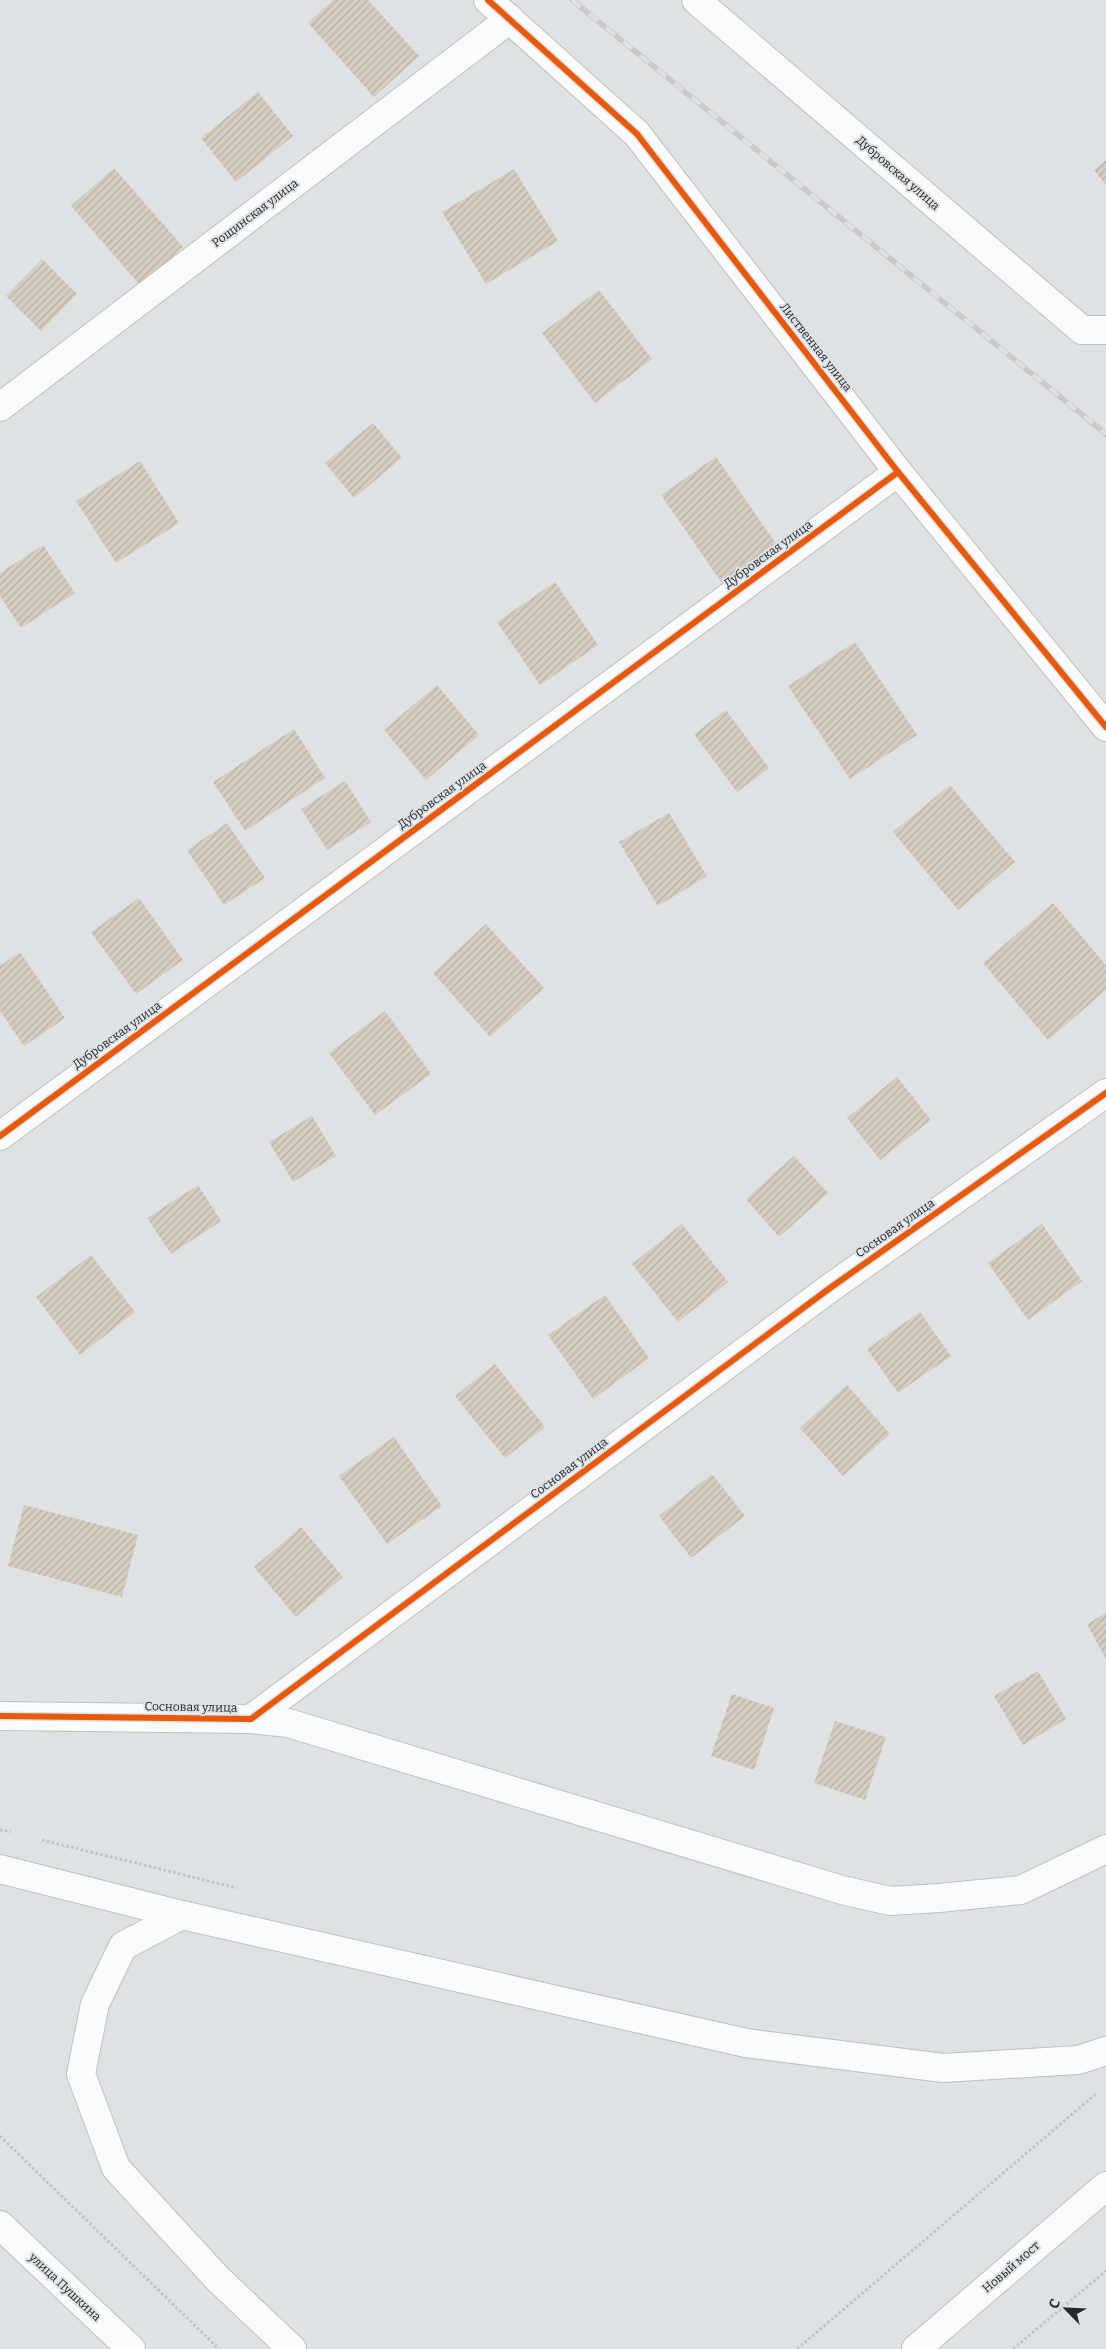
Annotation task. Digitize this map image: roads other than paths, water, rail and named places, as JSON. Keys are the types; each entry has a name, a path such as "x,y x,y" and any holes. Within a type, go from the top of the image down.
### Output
{"main road":[{"name":"Лиственная улица","path":"488,0 637,134 898,472 1106,727"},
{"name":"Дубровская улица","path":"696,0 1082,330 1106,330"},
{"name":"Рощинская улица","path":"0,407 510,19"},
{"name":"Дубровская улица","path":"0,1136 898,472"},
{"name":"Сосновая улица","path":"0,1716 251,1719 830,1288 1106,1093"},
{"path":"251,1719 288,1723 842,1890 890,1901 1021,1890 1106,1849"},
{"path":"0,1869 182,1915 746,2042 943,2068 1078,2060 1106,2052"},
{"path":"182,1915 123,1946 95,2004 81,2074 116,2168 217,2278 292,2349"},
{"name":"Новый мост","path":"916,2349 1106,2186"},
{"name":"улица Пушкина","path":"0,2225 131,2349"}],"railway":[{"path":"572,0 1106,434"}]}
